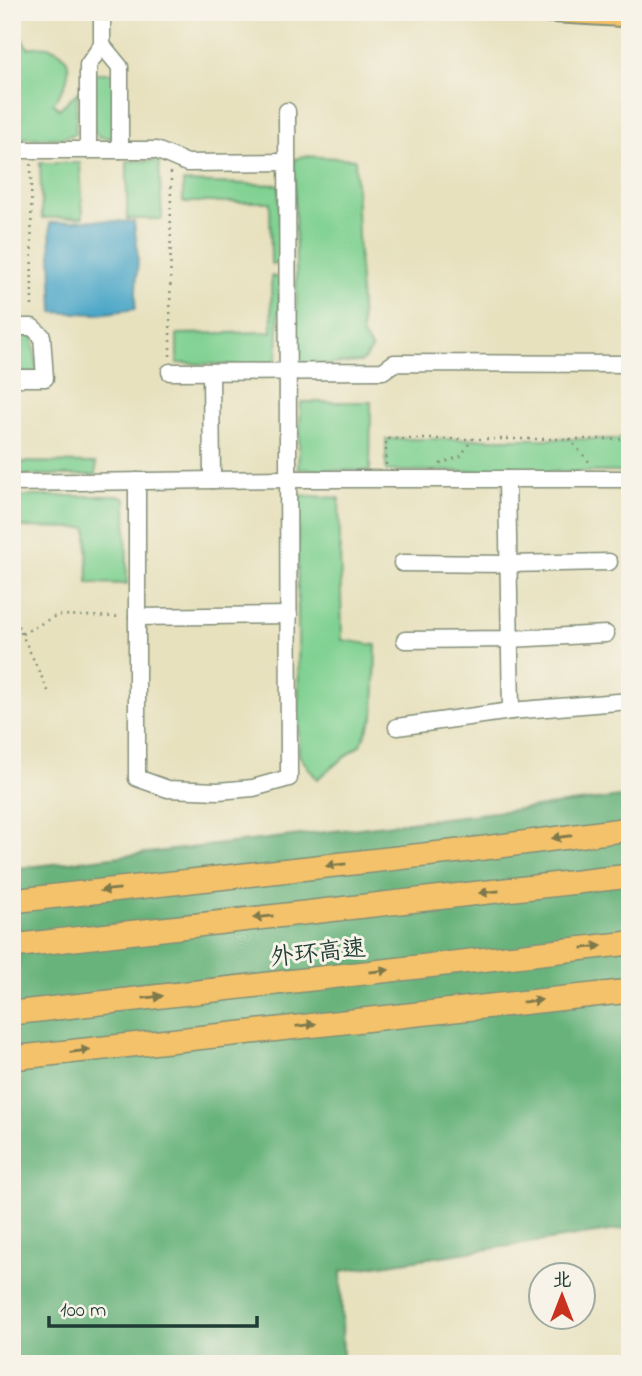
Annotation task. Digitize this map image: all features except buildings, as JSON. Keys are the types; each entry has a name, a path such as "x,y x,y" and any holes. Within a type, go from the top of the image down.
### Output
{"highway":[{"path":"12,901 469,850 630,829"},
{"name":"外环高速","path":"12,946 630,876"},
{"name":"外环高速","path":"12,1013 630,943"},
{"path":"12,1058 630,991"}],"main road":[{"path":"544,12 625,16"}],"lane":[{"path":"88,150 88,65 102,45 102,12"},
{"path":"102,45 120,66 120,150"},
{"path":"137,481 137,778 168,789 218,791 253,788 289,778 287,111"},
{"path":"12,150 156,150 187,163 287,162"},
{"path":"12,327 32,327 42,335 45,378 12,378"},
{"path":"170,372 383,372 394,363 630,364"},
{"path":"211,372 212,480"},
{"path":"12,484 288,479 630,479"},
{"path":"507,479 512,711"},
{"path":"402,563 509,565 608,562"},
{"path":"137,617 289,615"},
{"path":"405,640 510,639 606,634"},
{"path":"397,727 512,711 630,701"}],"path":[{"path":"30,150 32,327"},
{"path":"170,372 171,156"},
{"path":"387,479 386,439 630,439"},
{"path":"439,479 439,465 461,456 472,439"},
{"path":"569,439 588,458 595,470 596,479"},
{"path":"12,613 50,695"},
{"path":"22,634 57,615 137,617"}],"green space":[{"path":"19,34 28,48 48,47 66,58 66,81 53,103 59,109 78,92 75,134 62,138 12,138 12,35"},
{"path":"91,73 117,73 113,138 99,137 91,127"},
{"path":"303,156 355,159 362,334 372,350 362,362 298,366 294,160"},
{"path":"127,161 159,161 162,219 127,219"},
{"path":"40,163 80,163 83,217 42,218"},
{"path":"183,182 279,185 280,264 271,264 270,202 183,202"},
{"path":"271,276 280,278 277,357 271,366 177,363 177,334 272,332"},
{"path":"12,336 33,336 37,374 12,373"},
{"path":"301,402 371,402 370,471 298,469"},
{"path":"386,439 630,439 630,472 386,471"},
{"path":"12,462 96,463 96,475 12,475"},
{"path":"297,495 339,498 342,640 376,645 374,716 360,745 317,779 299,755"},
{"path":"12,496 119,496 126,499 127,584 88,583 87,528 12,527"},
{"path":"630,796 630,1228 341,1271 343,1364 12,1364 12,869"}],"water":[{"path":"86,220 134,222 138,257 135,309 99,314 53,312 50,223"}]}
